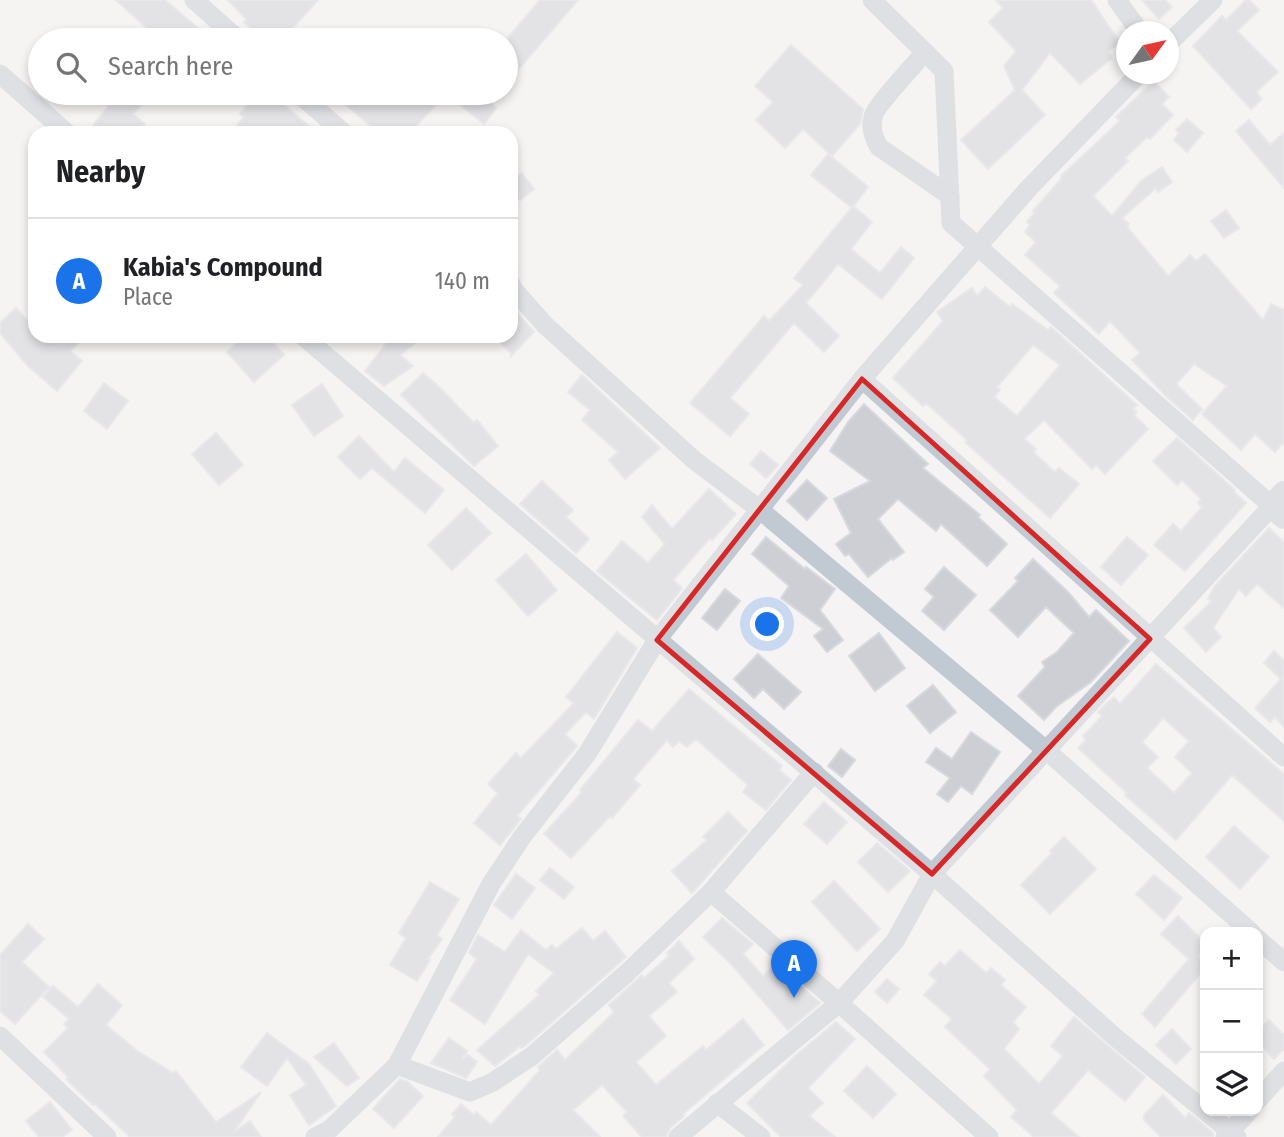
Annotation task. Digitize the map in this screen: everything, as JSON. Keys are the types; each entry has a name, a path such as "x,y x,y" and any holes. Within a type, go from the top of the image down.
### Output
{"street":[{"path":"194,0 226,28"},
{"path":"678,1137 839,1003 895,941 932,874 1150,639 1280,506 976,248 951,223 944,71 872,0"},
{"path":"1117,0 1132,21"},
{"path":"1179,33 1213,0"},
{"path":"926,52 874,112 874,139 879,147 950,196"},
{"path":"0,74 28,99"},
{"path":"315,1137 328,1130 397,1065 491,884 522,837 587,754 657,640 862,379 1028,189 1129,84"},
{"path":"35,105 59,126"},
{"path":"312,105 336,126"},
{"path":"518,295 545,325 694,460 760,509 1047,751 1245,927"},
{"path":"311,343 814,772 1116,1038 1231,1135 1245,1116"},
{"path":"862,379 1284,757"},
{"path":"397,1065 470,1092 492,1082 532,1056 628,972 711,892 814,772"},
{"path":"711,892 989,1137"},
{"path":"1263,943 1284,962"},
{"path":"0,1036 107,1137"},
{"path":"1263,1094 1284,1071"},
{"path":"718,1103 761,1137"}],"highlighted area":[{"path":"862,379 1150,639 932,874 657,640"}],"building":[{"path":"116,0 165,0 198,28 147,28"},
{"path":"228,0 318,0 293,28 251,28 244,22 247,20"},
{"path":"540,0 578,0 518,70 516,28"},
{"path":"996,0 1091,0 1116,37 1116,46 1108,51 1112,58 1080,84 1050,53 1022,90 1045,115 988,169 961,140 1015,90 1004,66 1016,51 989,22 1003,8"},
{"path":"1142,0 1165,0 1172,7 1159,19"},
{"path":"1246,0 1259,10 1237,31 1278,72 1256,92 1262,99 1251,109 1193,46 1222,16 1226,20"},
{"path":"791,45 863,109 860,124 832,156 803,129 785,148 756,120 773,102 755,86"},
{"path":"1151,84 1157,84 1169,97 1162,104 1173,115 1150,139 1147,137 1125,158 1128,161 1093,196 1112,216 1141,181 1162,167 1172,182 1158,192 1156,188 1122,218 1168,276 1190,255 1196,261 1205,254 1263,320 1271,304 1284,310 1284,442 1275,452 1255,434 1241,450 1202,414 1227,386 1194,364 1176,384 1202,409 1193,420 1132,360 1140,353 1110,321 1099,334 1054,293 1060,286 1025,255 1036,242 1025,232 1030,225 1027,222 1035,212 1033,211 1061,176 1120,121 1116,117"},
{"path":"109,105 141,105 133,114 145,124 143,126 93,126"},
{"path":"248,105 284,105 309,126 237,126 244,117 240,114"},
{"path":"346,105 436,105 416,126 371,126"},
{"path":"461,105 492,105 496,108 484,124"},
{"path":"1187,119 1203,133 1187,152 1174,140 1179,133 1176,130"},
{"path":"1249,120 1270,145 1284,133 1284,188 1236,131"},
{"path":"828,154 868,187 852,208 811,175"},
{"path":"522,173 534,189 520,200 518,198 518,176"},
{"path":"853,206 872,222 851,249 880,273 901,247 914,258 882,299 838,264 806,303 839,336 824,352 794,323 730,398 749,414 730,436 690,403 764,316 769,321 803,285 794,278"},
{"path":"1226,210 1239,228 1224,238 1211,221"},
{"path":"985,287 1010,307 1012,304 1048,330 1051,327 1137,405 1133,409 1137,412 1134,415 1148,429 1105,474 1096,465 1092,469 1044,420 1024,439 1036,449 1033,452 1055,472 1059,468 1079,484 1050,518 926,403 923,406 893,378 943,321 937,312 972,288 977,296","holes":["1033,345 1060,365 1017,416 994,397 1000,390 997,387"]},
{"path":"16,308 28,321 28,343 79,343 70,351 82,361 57,391 27,365 0,333 0,323"},
{"path":"518,314 534,332 511,356 500,343 518,343"},
{"path":"237,343 273,343 284,355 254,382 227,352"},
{"path":"387,343 415,343 400,355 413,366 384,386 365,371"},
{"path":"423,373 474,423 477,420 498,446 474,466 401,395"},
{"path":"582,375 660,448 625,479 609,460 618,452 582,420 590,410 568,392"},
{"path":"104,383 128,401 107,429 84,411"},
{"path":"322,384 343,416 314,436 292,405"},
{"path":"864,404 928,464 923,468 980,515 978,517 1007,544 987,566 941,524 936,531 898,499 878,519 904,552 868,577 849,554 845,556 836,544 851,533 834,499 870,481 830,451 848,422"},
{"path":"216,433 243,465 219,485 192,454"},
{"path":"359,436 394,472 405,458 444,490 425,513 372,468 360,479 338,457"},
{"path":"1177,438 1246,503 1185,571 1154,545 1173,524 1181,531 1202,507 1198,503 1201,499 1182,480 1177,485 1153,461"},
{"path":"761,451 778,465 766,478 750,464"},
{"path":"807,480 827,498 807,520 787,501"},
{"path":"542,481 573,510 566,517 589,539 576,553 520,504"},
{"path":"709,489 736,514 712,540 710,538 673,580 682,588 657,620 597,571 622,541 648,563 665,544 642,517 652,505 672,529"},
{"path":"466,508 491,533 452,570 428,545"},
{"path":"1269,528 1284,542 1284,608 1257,584 1246,596 1239,589 1213,628 1221,637 1206,652 1184,628 1212,601 1208,599 1214,587"},
{"path":"766,537 835,589 820,610 843,640 827,652 814,636 823,629 781,598 789,586 752,554"},
{"path":"1127,537 1148,555 1121,585 1101,567"},
{"path":"526,554 557,590 528,616 496,580"},
{"path":"1033,559 1069,593 1089,617 1096,610 1129,641 1091,682 1056,707 1044,720 1018,696 1045,667 1042,662 1057,652 1074,633 1046,607 1018,637 990,610 1018,581 1015,578"},
{"path":"944,567 976,595 944,630 922,611 934,597 925,589"},
{"path":"725,589 740,601 717,630 702,618"},
{"path":"617,632 637,648 594,719 586,712 565,734 577,746 517,816 521,819 500,845 474,823 498,793 488,784 516,753 521,758 574,703 566,697"},
{"path":"879,633 905,668 875,691 849,656"},
{"path":"1274,651 1284,661 1284,727 1275,717 1270,722 1255,708 1281,679 1264,663"},
{"path":"758,654 801,692 784,709 763,689 754,698 734,679"},
{"path":"1156,664 1284,774 1284,821 1232,775 1176,840 1078,748 1086,740 1083,736 1102,716 1098,712 1114,697 1120,704","holes":["1163,718 1189,741 1175,757 1192,773 1174,793 1147,768 1158,757 1142,742"]},
{"path":"933,685 956,712 930,733 907,706"},
{"path":"689,689 782,766 779,770 791,780 766,810 743,792 748,785 696,739 687,747 679,741 673,747 667,740 633,779 640,785 612,818 610,816 571,858 544,834 582,792 580,790 638,720 652,731"},
{"path":"971,732 1000,752 972,794 961,786 948,802 937,794 950,778 926,762 936,748 952,759"},
{"path":"841,749 855,760 842,777 828,766"},
{"path":"824,802 847,822 827,844 804,824"},
{"path":"728,812 747,831 692,893 672,871 707,840 703,837"},
{"path":"1234,826 1269,857 1240,889 1206,857"},
{"path":"1064,837 1096,869 1050,914 1021,885"},
{"path":"877,843 910,871 888,892 858,862"},
{"path":"550,868 574,887 564,899 540,880"},
{"path":"516,874 535,888 512,919 494,905"},
{"path":"1154,875 1182,898 1164,920 1136,894"},
{"path":"834,881 880,929 857,951 812,902"},
{"path":"430,882 459,899 437,935 442,939 417,981 390,965 406,938 399,933"},
{"path":"1178,916 1200,938 1200,974 1155,1027 1142,1014 1189,959 1161,934"},
{"path":"722,918 753,944 743,954 763,976 776,964 820,1003 788,1030 732,965 703,937"},
{"path":"28,924 44,939 22,962 49,987 15,1024 0,1011 0,955"},
{"path":"582,928 593,941 605,931 626,957 525,1046 520,1046 495,1066 477,1050 539,995 536,991 554,973 528,954 485,1024 450,1000 477,959 469,953 478,935 505,952 521,930 546,950 552,945 556,949"},
{"path":"679,941 694,959 669,983 677,992 649,1016 666,1036 636,1062 656,1085 703,1046 706,1050 743,1019 764,1045 683,1114 670,1128 666,1137 642,1137 623,1116 627,1112 602,1085 573,1110 600,1137 438,1137 455,1117 452,1114 461,1104 491,1125 540,1070 538,1067 557,1050 565,1060 614,1012 609,1005 642,975 644,978 670,955 667,953"},
{"path":"960,950 986,973 991,968 1005,980 1001,985 1026,1007 1013,1022 1019,1029 1004,1049 1039,1084 1063,1056 1051,1046 1074,1017 1145,1077 1125,1101 1088,1070 1051,1113 1079,1137 1034,1137 1011,1117 1017,1110 984,1076 990,1069 945,1027 952,1019 924,995 937,981 929,974 940,962 945,966"},
{"path":"887,979 899,989 887,1003 875,992"},
{"path":"98,984 122,1005 106,1025 136,1050 173,1073 176,1071 216,1122 261,1092 234,1132 250,1121 261,1137 130,1137 93,1105 66,1079 68,1077 44,1052 68,1028 64,1024 69,1019 43,997 53,986 78,1007"},
{"path":"1269,1020 1284,1035 1284,1049 1274,1059 1263,1047 1263,1026"},
{"path":"836,1022 855,1039 808,1088 823,1103 809,1116 835,1137 781,1137 747,1103 795,1056"},
{"path":"1172,1029 1191,1049 1176,1064 1156,1045"},
{"path":"267,1033 309,1064 336,1106 309,1125 290,1095 306,1085 287,1058 267,1086 241,1067"},
{"path":"449,1038 467,1051 462,1059 468,1055 477,1062 466,1078 431,1063"},
{"path":"334,1043 359,1078 347,1086 314,1057"},
{"path":"867,1066 896,1094 873,1118 844,1091"},
{"path":"400,1079 408,1082 423,1096 394,1128 373,1109"},
{"path":"1163,1095 1185,1118 1189,1113 1213,1133 1213,1137 1161,1137 1144,1120 1144,1115"},
{"path":"50,1102 72,1130 62,1137 39,1137 26,1121"}],"place":[{"name":"Kabia's Compound","path":"794,998"}]}
